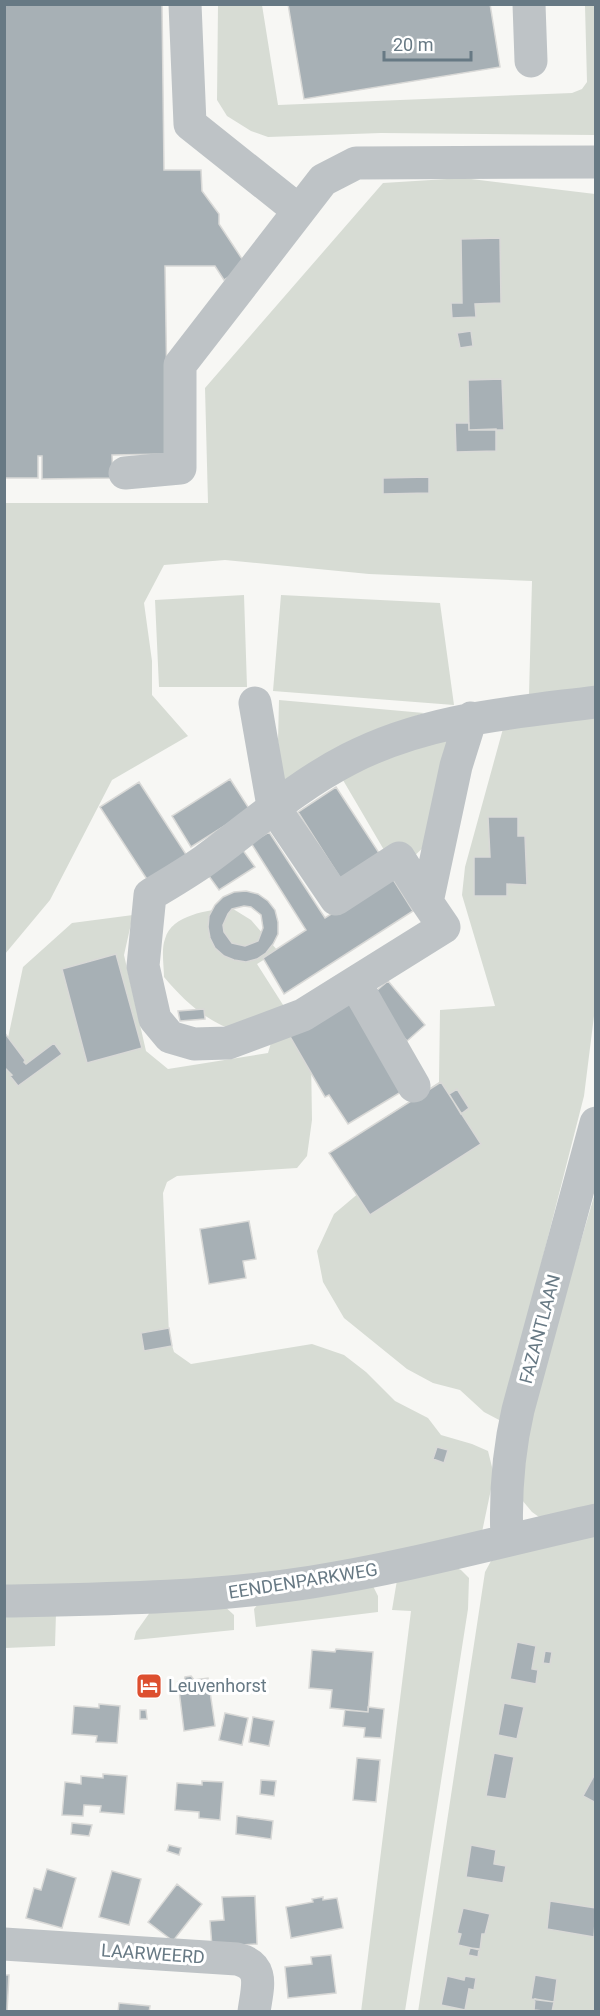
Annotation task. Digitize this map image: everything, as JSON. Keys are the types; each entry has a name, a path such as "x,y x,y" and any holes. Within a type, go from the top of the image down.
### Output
{"street":[{"path":"184,4 190,124 298,210"},
{"path":"529,4 531,62"},
{"path":"124,473 180,468 180,365 323,180 356,163 596,162"},
{"path":"255,703 273,806 336,899 399,858 444,927 303,1015 228,1043 194,1044 170,1037 155,1019 143,966 150,895 203,862 273,806 320,775 368,750 426,729 471,718 596,702"},
{"path":"428,902 456,766 471,718"},
{"path":"355,983 414,1086"},
{"name":"FAZANTLAAN","path":"507,1540 507,1480 510,1447 596,1122"},
{"name":"EENDENPARKWEG","path":"4,1601 129,1599 218,1593 312,1582 389,1568 596,1520"},
{"name":"LAARWEERD","path":"4,1944 237,1959 255,1968 258,1979 254,2012"}],"shaded area":[{"path":"218,5 262,5 278,105 572,93 582,89 587,82 585,6 595,6 595,135 381,133 268,137 251,131 227,116 217,100"},
{"path":"463,178 595,194 595,1008 584,1096 501,1421 484,1412 460,1390 433,1383 407,1369 344,1318 323,1282 317,1251 334,1214 360,1192 333,1151 439,1082 440,1010 495,1006 462,895 465,867 504,725 529,695 532,581 369,574 225,560 164,565 144,603 152,661 152,695 188,736 112,780 50,900 5,954 5,503 208,503 205,388 383,183"},
{"path":"244,595 247,687 159,687 155,600"},
{"path":"281,595 440,603 454,705 273,691"},
{"path":"279,700 424,713 381,729 284,784 278,741"},
{"path":"453,732 426,845 411,859 384,850 340,775"},
{"path":"230,907 251,920 278,951 257,964 299,1030 311,1058 312,1120 307,1156 297,1168 177,1176 167,1182 163,1193 169,1335 174,1352 191,1364 312,1344 344,1355 366,1372 395,1401 428,1418 441,1435 488,1451 494,1475 482,1532 357,1560 221,1581 5,1586 5,1042 8,1038 23,967 72,923 133,915 124,955 146,1051 168,1069 268,1053 273,1036 240,1032 218,1023 189,1003 164,977 164,943 175,924 192,915"},
{"path":"595,1193 595,1508 539,1517 517,1494 518,1455"},
{"path":"595,1532 595,2011 418,2012 485,1572 491,1561"},
{"path":"452,1566 461,1570 469,1578 468,1609 405,2011 361,2012 411,1611 392,1610 397,1580"},
{"path":"373,1586 378,1596 378,1612 256,1627 254,1609 263,1598"},
{"path":"221,1603 234,1615 234,1630 134,1640 136,1632 153,1608"},
{"path":"56,1613 55,1646 5,1648 4,1615"}],"building":[{"path":"4,4 162,4 164,170 201,170 202,191 219,214 219,224 246,265 224,280 215,266 165,266 168,454 112,455 113,478 42,479 42,456 38,456 38,478 4,478"},
{"path":"288,4 490,4 500,67 304,99"},
{"path":"500,238 501,303 475,304 476,317 452,318 451,303 462,303 461,239"},
{"path":"471,331 473,346 460,348 457,333"},
{"path":"502,379 504,430 469,430 468,380"},
{"path":"455,423 469,423 469,430 496,429 496,451 456,452"},
{"path":"429,477 429,493 383,494 383,478"},
{"path":"230,779 250,810 191,847 172,816"},
{"path":"139,782 189,859 150,884 100,807"},
{"path":"336,787 381,856 342,881 298,812"},
{"path":"488,817 518,817 518,836 525,836 527,885 507,884 507,896 474,896 474,857 490,857"},
{"path":"269,832 325,918 391,876 413,911 284,994 263,958 306,930 251,843"},
{"path":"242,849 255,867 219,890 206,872"},
{"path":"246,891 258,894 275,910 278,922 278,934 266,953 246,962 224,956 215,948 208,927 209,916 215,905 223,897 234,892","holes":["251,907 261,915 263,928 258,941 245,946 232,943 224,932 223,925 228,914 232,909"]},
{"path":"116,954 142,1048 87,1063 62,969"},
{"path":"388,981 425,1025 407,1041 369,997"},
{"path":"348,1001 401,1092 348,1124 329,1095 325,1097 289,1035"},
{"path":"204,1009 205,1019 180,1021 178,1011"},
{"path":"4,1032 26,1064 54,1043 62,1054 18,1086 4,1067"},
{"path":"441,1082 481,1144 370,1215 329,1153"},
{"path":"457,1089 469,1108 461,1114 449,1094"},
{"path":"249,1221 256,1259 243,1261 246,1278 209,1284 200,1229"},
{"path":"169,1328 172,1346 144,1351 141,1333"},
{"path":"437,1447 448,1450 444,1463 433,1459"},
{"path":"517,1642 536,1646 532,1669 538,1670 536,1684 510,1679"},
{"path":"336,1649 373,1652 368,1712 330,1708 332,1690 309,1688 312,1650 335,1652"},
{"path":"545,1651 552,1652 550,1664 543,1663"},
{"path":"191,1676 194,1680 208,1678 215,1726 184,1731 178,1682 184,1682 185,1677"},
{"path":"504,1703 524,1707 517,1739 498,1735"},
{"path":"99,1704 120,1706 117,1743 96,1742 97,1736 72,1734 74,1706 99,1708"},
{"path":"368,1707 384,1709 381,1738 364,1737 365,1728 343,1726 345,1710 368,1712"},
{"path":"140,1710 146,1710 147,1719 140,1719"},
{"path":"225,1713 248,1718 242,1745 219,1740"},
{"path":"253,1717 274,1721 269,1746 249,1742"},
{"path":"494,1753 514,1757 506,1799 486,1796"},
{"path":"357,1758 380,1760 376,1802 353,1800"},
{"path":"596,1772 596,1803 583,1796"},
{"path":"103,1774 127,1776 124,1814 100,1812 101,1806 84,1805 83,1816 62,1815 65,1782 81,1784 81,1776 103,1778"},
{"path":"261,1780 276,1781 274,1796 260,1794"},
{"path":"202,1781 223,1782 220,1820 199,1818 199,1812 175,1810 177,1783 202,1785"},
{"path":"237,1816 273,1821 271,1839 236,1834"},
{"path":"72,1823 92,1825 89,1836 71,1834"},
{"path":"169,1845 181,1848 179,1855 167,1851"},
{"path":"471,1845 496,1850 494,1864 506,1866 503,1883 466,1877"},
{"path":"47,1869 76,1878 62,1928 26,1918 34,1888 41,1890"},
{"path":"112,1871 141,1879 129,1925 99,1917"},
{"path":"177,1884 202,1904 173,1941 148,1922"},
{"path":"255,1896 257,1944 212,1947 210,1921 224,1920 222,1897"},
{"path":"323,1897 323,1900 337,1898 343,1928 291,1938 286,1907 313,1902 312,1899"},
{"path":"550,1901 596,1908 594,1937 547,1929"},
{"path":"463,1908 490,1914 485,1934 482,1934 480,1950 458,1945 461,1934 457,1933"},
{"path":"470,1948 479,1949 478,1957 468,1955"},
{"path":"331,1955 336,1993 288,1998 285,1967 312,1964 311,1957"},
{"path":"4,1975 9,1975 7,2012 4,2012"},
{"path":"535,1975 557,1979 554,2002 531,1999"},
{"path":"447,1976 464,1980 465,1976 476,1978 474,1990 469,1989 465,2010 441,2005"},
{"path":"535,1999 554,2002 552,2012 534,2010"},
{"path":"119,2003 150,2006 149,2012 118,2012"}],"place":[{"name":"Leuvenhorst","path":"149,1686"}]}
